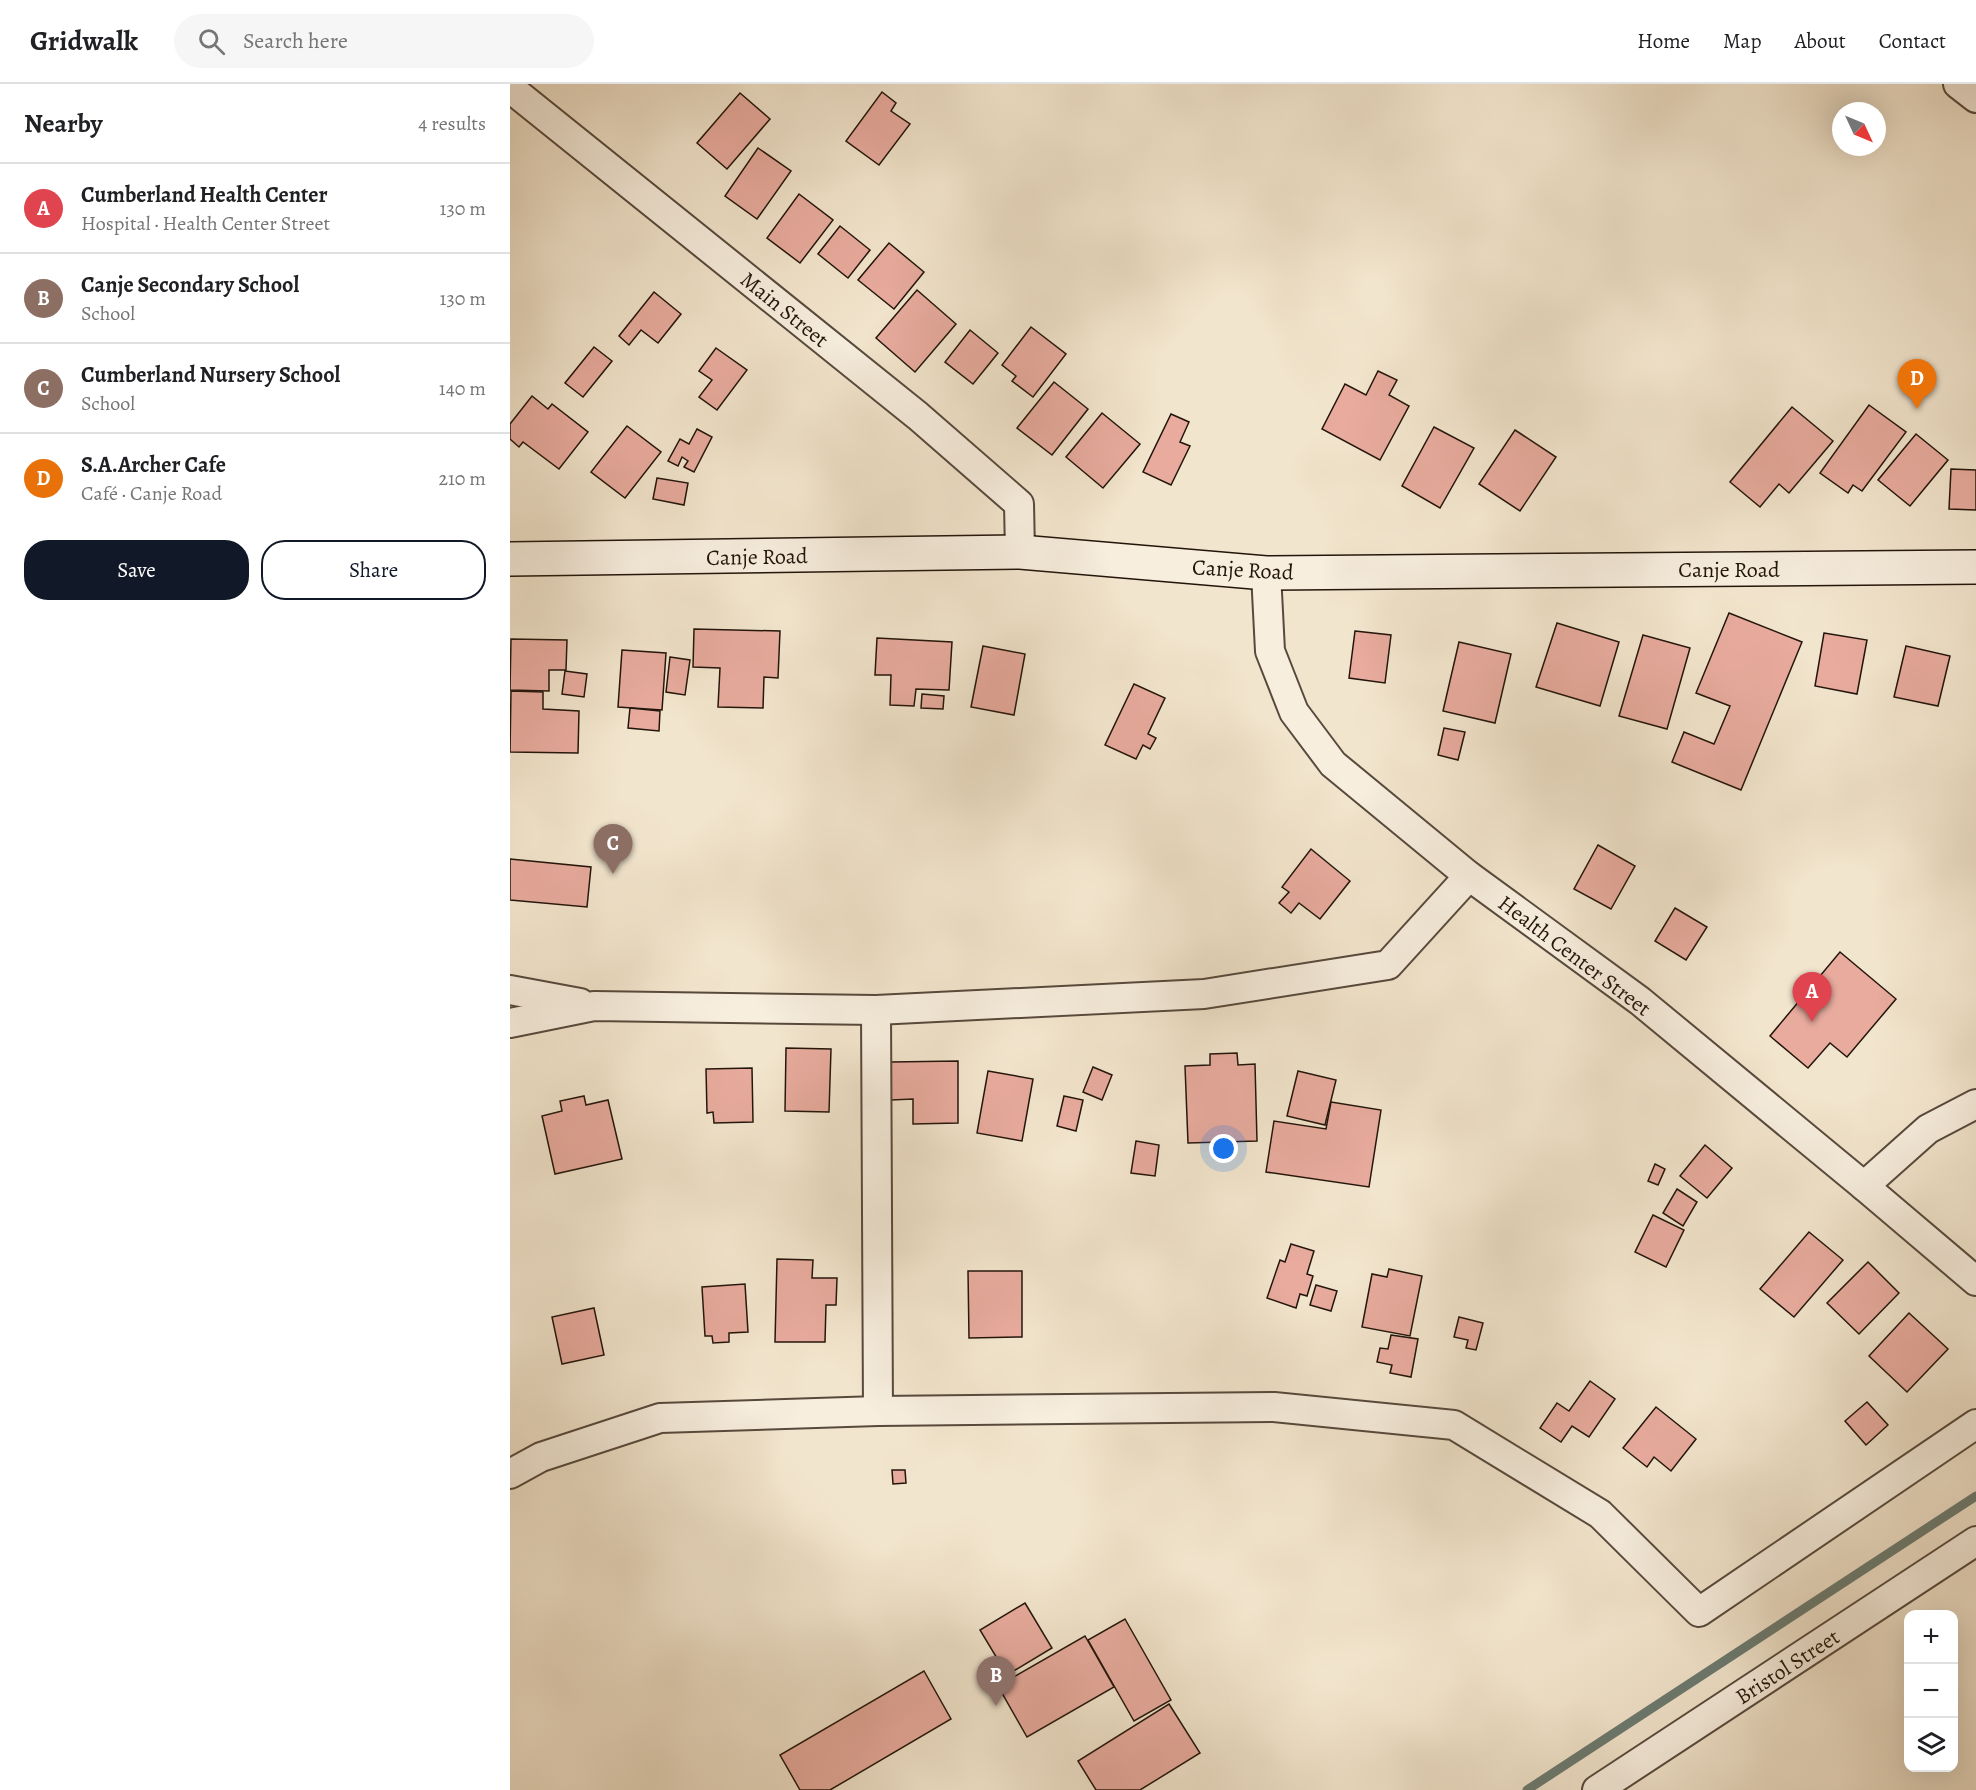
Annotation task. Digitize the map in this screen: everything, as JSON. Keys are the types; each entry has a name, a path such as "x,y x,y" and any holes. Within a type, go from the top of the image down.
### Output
{"street":[{"path":"1958,84 1976,98"},
{"name":"Main Street","path":"510,88 918,416 1019,504 1020,552"},
{"name":"Canje Road","path":"510,559 1020,552 1266,573 1976,567"},
{"name":"Health Center Street","path":"1266,573 1270,651 1294,712 1332,764 1469,876 1640,1002 1976,1281"},
{"path":"510,990 594,1006 876,1010 1204,994 1388,965 1469,876"},
{"path":"510,1023 594,1006"},
{"path":"876,1010 878,1411"},
{"path":"1864,1186 1928,1129 1976,1104"},
{"path":"510,1474 540,1457 660,1418 878,1411 1274,1407 1454,1425 1600,1514 1699,1612 1976,1425"},
{"name":"Bristol Street","path":"1597,1790 1976,1541"}],"building":[{"path":"882,92 896,103 891,111 910,124 879,165 846,141"},
{"path":"740,93 770,119 727,169 697,143"},
{"path":"758,148 791,171 757,219 725,196"},
{"path":"799,194 833,220 800,263 767,238"},
{"path":"840,226 870,250 848,278 818,254"},
{"path":"889,243 924,272 894,309 858,280"},
{"path":"917,290 956,324 915,372 876,338"},
{"path":"654,292 681,314 658,343 641,330 629,345 619,336"},
{"path":"1031,327 1066,354 1033,397 1012,381 1016,376 1002,365"},
{"path":"970,330 998,353 973,384 945,362"},
{"path":"594,347 612,361 583,397 565,383"},
{"path":"716,348 747,370 717,410 699,397 712,380 699,371"},
{"path":"1378,371 1397,380 1389,395 1409,406 1380,460 1322,429 1345,384 1366,395"},
{"path":"1054,382 1088,409 1052,455 1017,428"},
{"path":"532,396 548,409 552,404 588,432 559,469 523,442 519,447 510,439 510,424"},
{"path":"1869,405 1906,432 1862,491 1853,485 1848,493 1820,473"},
{"path":"1792,407 1833,441 1789,493 1779,484 1760,507 1730,482"},
{"path":"1102,413 1140,444 1103,488 1066,457"},
{"path":"1171,414 1189,422 1180,442 1190,446 1171,485 1143,472"},
{"path":"627,426 661,452 625,498 591,472"},
{"path":"1434,427 1474,448 1440,508 1402,486"},
{"path":"697,429 712,437 694,472 684,467 688,461 682,457 678,466 668,461 680,439 689,444"},
{"path":"1515,430 1556,457 1520,511 1479,484"},
{"path":"1916,434 1948,460 1910,506 1878,480"},
{"path":"1951,469 1976,470 1976,510 1949,509"},
{"path":"657,478 688,483 684,505 653,499"},
{"path":"1729,613 1802,642 1741,790 1672,762 1684,732 1714,744 1730,706 1696,693"},
{"path":"1557,623 1619,642 1600,706 1536,687"},
{"path":"694,629 780,631 778,678 764,677 763,708 718,707 720,668 693,667"},
{"path":"1355,631 1391,635 1385,683 1349,678"},
{"path":"1824,633 1867,640 1857,694 1815,686"},
{"path":"1643,635 1690,648 1667,729 1619,716"},
{"path":"877,638 952,642 949,690 916,689 914,706 890,705 891,675 875,675"},
{"path":"511,639 567,640 566,670 549,670 549,691 510,690"},
{"path":"1459,642 1511,654 1495,723 1443,711"},
{"path":"983,646 1025,654 1014,715 971,707"},
{"path":"1906,646 1950,656 1938,706 1894,697"},
{"path":"622,650 666,653 662,710 618,707"},
{"path":"670,657 690,660 685,695 666,692"},
{"path":"565,671 587,674 584,697 562,694"},
{"path":"1134,684 1165,698 1148,734 1156,738 1150,749 1143,745 1136,759 1105,745"},
{"path":"511,691 543,692 543,709 579,711 578,753 510,752"},
{"path":"922,694 944,696 943,709 921,708"},
{"path":"630,708 660,711 659,731 628,728"},
{"path":"1444,728 1465,732 1458,760 1438,755"},
{"path":"1598,845 1635,866 1611,909 1574,889"},
{"path":"1311,849 1350,881 1320,919 1299,903 1291,913 1279,903 1289,892 1282,887"},
{"path":"510,859 591,867 587,907 510,900"},
{"path":"1675,908 1707,927 1686,960 1655,941"},
{"path":"1840,952 1896,999 1847,1057 1830,1043 1808,1068 1770,1036"},
{"path":"786,1048 831,1049 829,1112 785,1111"},
{"path":"1237,1053 1238,1065 1255,1064 1257,1141 1188,1143 1185,1066 1210,1065 1210,1054"},
{"path":"958,1061 958,1123 913,1124 913,1099 891,1100 891,1062"},
{"path":"1093,1067 1112,1075 1102,1100 1083,1092"},
{"path":"752,1068 753,1122 714,1123 713,1112 707,1113 706,1069"},
{"path":"988,1071 1033,1079 1022,1141 977,1133"},
{"path":"1298,1071 1336,1080 1325,1125 1287,1116"},
{"path":"584,1096 586,1105 608,1100 622,1159 555,1174 542,1116 562,1111 560,1101"},
{"path":"1064,1096 1083,1100 1076,1131 1057,1126"},
{"path":"1331,1102 1381,1110 1369,1187 1266,1172 1274,1121 1326,1129"},
{"path":"1136,1141 1159,1145 1155,1176 1131,1173"},
{"path":"1705,1145 1732,1168 1707,1198 1680,1176"},
{"path":"1655,1164 1665,1169 1658,1185 1648,1181"},
{"path":"1677,1189 1697,1202 1683,1226 1663,1213"},
{"path":"1653,1215 1684,1230 1666,1267 1635,1252"},
{"path":"1809,1232 1843,1260 1794,1317 1760,1289"},
{"path":"1291,1244 1314,1251 1307,1274 1313,1276 1307,1296 1300,1294 1296,1308 1267,1298 1280,1260 1285,1262"},
{"path":"777,1259 813,1260 812,1278 837,1278 836,1305 826,1305 825,1342 775,1342"},
{"path":"1868,1262 1899,1293 1859,1334 1827,1303"},
{"path":"1389,1269 1422,1276 1410,1336 1362,1327 1372,1274 1387,1277"},
{"path":"968,1271 1022,1271 1022,1337 969,1338"},
{"path":"745,1284 748,1332 729,1333 729,1342 713,1343 712,1336 705,1336 702,1287"},
{"path":"1316,1285 1337,1291 1331,1311 1310,1305"},
{"path":"594,1308 604,1355 562,1364 552,1317"},
{"path":"1909,1313 1948,1349 1907,1392 1869,1356"},
{"path":"1459,1317 1483,1323 1476,1350 1466,1348 1468,1340 1454,1337"},
{"path":"1391,1335 1418,1339 1411,1377 1390,1373 1392,1365 1377,1362 1380,1348 1388,1349"},
{"path":"1590,1381 1615,1399 1589,1437 1572,1426 1561,1442 1540,1428 1557,1403 1569,1411"},
{"path":"1867,1402 1888,1425 1866,1445 1845,1421"},
{"path":"1656,1407 1696,1439 1671,1471 1654,1457 1647,1467 1623,1448"},
{"path":"892,1470 905,1470 906,1483 893,1484"},
{"path":"1025,1603 1052,1648 1007,1675 980,1630"},
{"path":"1125,1619 1171,1700 1134,1721 1088,1640"},
{"path":"1085,1636 1114,1687 1027,1737 998,1686"},
{"path":"924,1671 951,1719 830,1790 800,1790 780,1755"},
{"path":"1169,1704 1200,1753 1140,1790 1096,1790 1078,1761"}],"waterway":[{"path":"1527,1790 1976,1496"}],"place":[{"name":"S.A.Archer Cafe","path":"1917,409"},
{"name":"Cumberland Nursery School","path":"613,874"},
{"name":"Cumberland Health Center","path":"1812,1022"},
{"name":"Canje Secondary School","path":"996,1706"}]}
